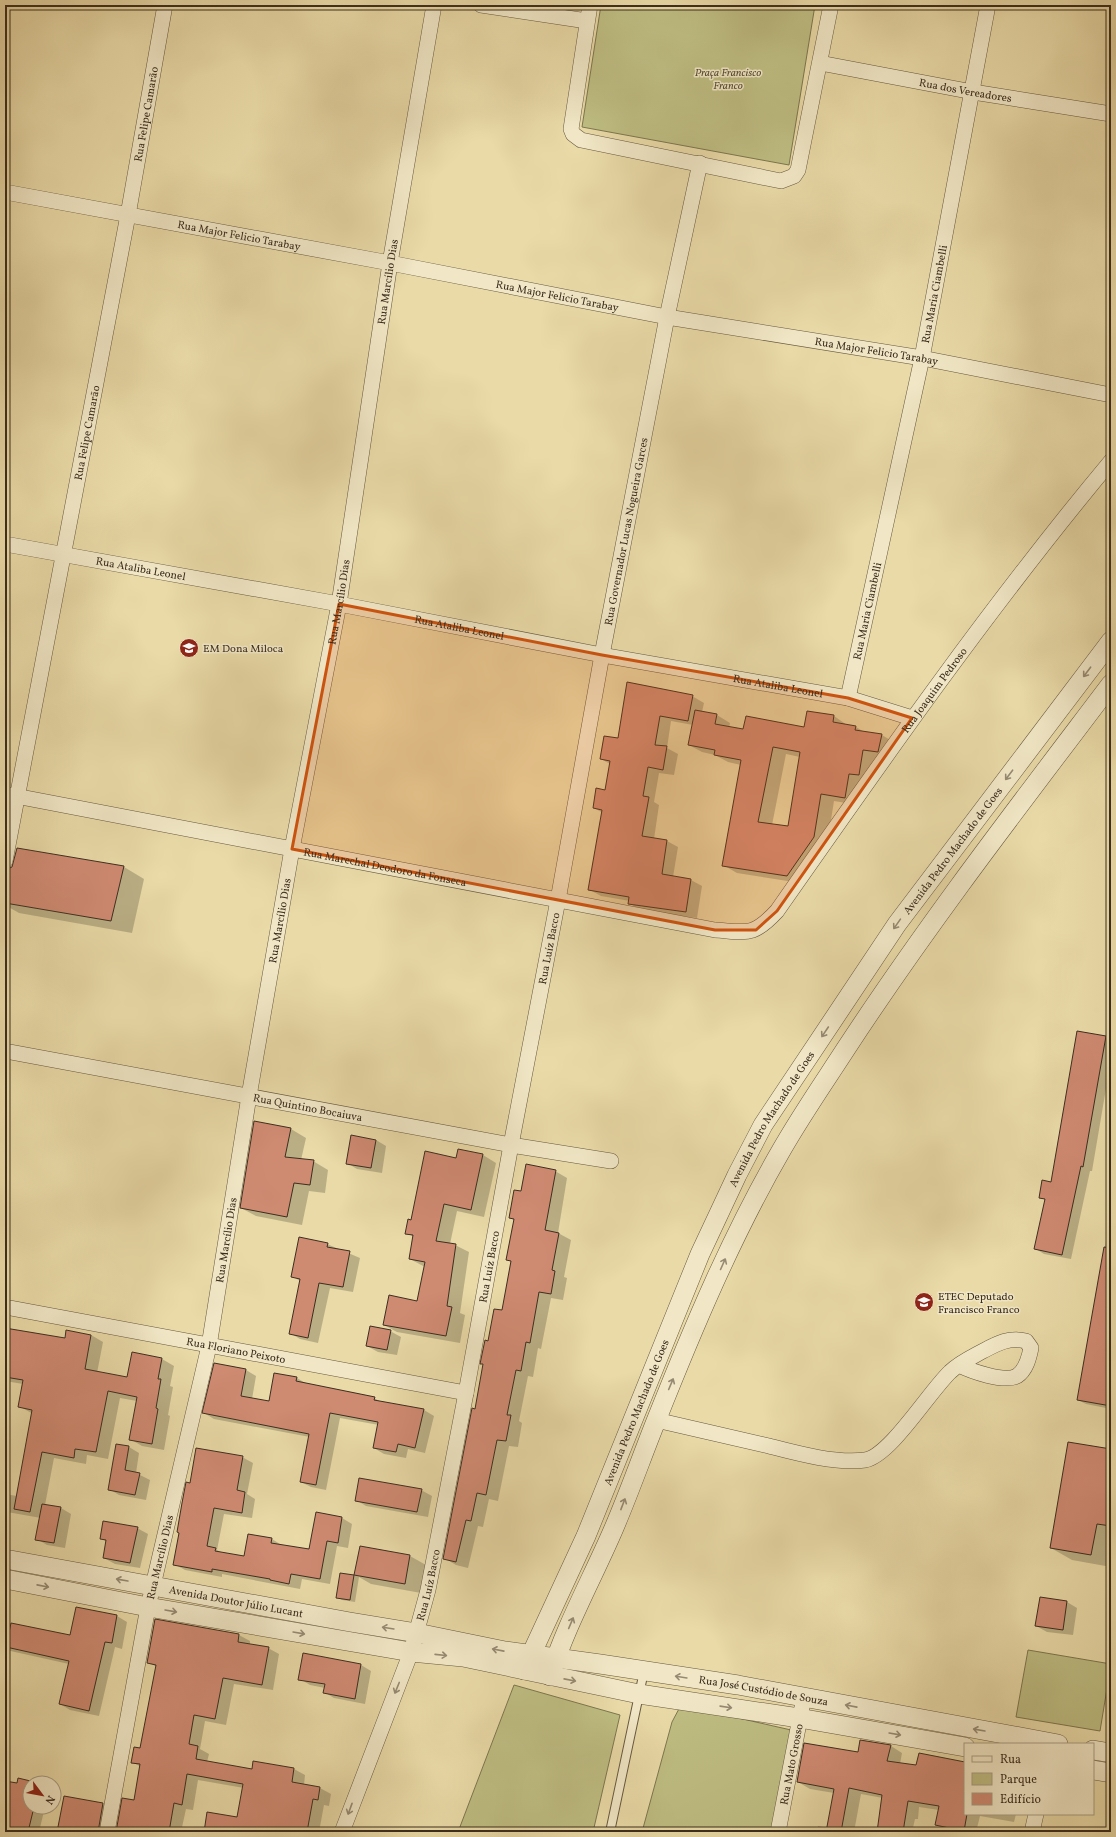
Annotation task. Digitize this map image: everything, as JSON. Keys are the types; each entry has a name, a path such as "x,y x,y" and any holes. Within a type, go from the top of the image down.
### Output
{"street":[{"name":"Rua Felipe Camarão","path":"5,860 11,795 63,554 128,215 165,5"},
{"name":"Rua Marcílio Dias","path":"107,1832 148,1607 210,1346 249,1096 292,849 339,604 390,263 434,5"},
{"path":"481,5 587,21"},
{"path":"590,5 571,129 573,134 581,140 700,163 782,181 794,176 798,170 820,63 830,5"},
{"name":"Rua Maria Ciambelli","path":"848,698 922,358 973,92 988,5"},
{"name":"Rua dos Vereadores","path":"820,63 973,92 1111,114"},
{"name":"Rua Governador Lucas Nogueira Garces","path":"558,900 602,655 667,317 700,163"},
{"name":"Rua Major Felicio Tarabay","path":"5,192 390,263 667,317 922,358 1111,395"},
{"name":"Rua Joaquim Pedroso","path":"764,925 777,911 912,718 1062,520 1111,461"},
{"name":"Rua Ataliba Leonel","path":"5,544 339,604 602,655 848,698 912,718"},
{"name":"Avenida Pedro Machado de Goes","path":"528,1662 586,1536 700,1254 737,1175 763,1125 897,924 1111,640"},
{"name":"Avenida Pedro Machado de Goes","path":"553,1668 614,1528 656,1420 728,1255 756,1198 804,1113 910,954 1111,684"},
{"name":"Rua Marechal Deodoro da Fonseca","path":"11,795 715,930 756,930 764,925"},
{"name":"Rua Luíz Bacco","path":"342,1832 411,1652 428,1590 558,900"},
{"name":"Rua Quintino Bocaiuva","path":"5,1051 511,1145 611,1161"},
{"name":"Rua Floriano Peixoto","path":"5,1307 157,1334 210,1346 466,1393"},
{"path":"656,1420 810,1456 847,1460 866,1460 882,1452 899,1434 926,1398 950,1371 959,1365"},
{"name":"Avenida Doutor Júlio Lucant","path":"5,1559 417,1633 465,1650"},
{"name":"Avenida Doutor Júlio Lucant","path":"5,1578 148,1607 411,1652 465,1650"},
{"name":"Rua José Custódio de Souza","path":"465,1650 553,1668 639,1694 799,1718 964,1747"},
{"name":"Rua José Custódio de Souza","path":"553,1668 600,1664 804,1697 1048,1743"},
{"name":"Rua Mato Grosso","path":"778,1832 804,1697"},
{"path":"1094,1750 1111,1753"},
{"path":"1094,1770 1111,1773"},
{"path":"1032,1832 1036,1815"}],"lane":[{"path":"610,1832 644,1671"}],"highlighted area":[{"path":"339,604 602,655 848,698 912,718 777,911 756,930 715,930 292,849"}],"green space":[{"name":"Praça Francisco Franco","path":"601,5 815,5 789,165 582,127"},
{"path":"1028,1650 1111,1664 1100,1731 1016,1717"},
{"path":"514,1685 620,1715 593,1832 458,1832"},
{"path":"681,1705 791,1730 771,1832 642,1832 672,1722"}],"building":[{"path":"627,682 693,695 688,721 660,716 655,745 667,746 663,770 648,767 643,796 649,797 642,836 667,840 662,874 691,879 686,912 628,904 629,897 588,890 602,810 593,808 596,788 605,790 610,761 600,759 604,736 618,738"},
{"path":"695,710 717,714 715,724 743,729 746,716 804,727 807,711 834,715 833,722 856,726 855,730 882,734 878,752 863,750 859,775 849,774 845,798 821,794 814,837 787,876 722,866 741,760 714,755 715,750 688,745","holes":["773,747 800,752 788,826 758,822"]},
{"path":"17,848 124,866 111,921 5,903 5,870 12,867"},
{"path":"1077,1031 1106,1036 1083,1167 1081,1166 1062,1255 1034,1249 1045,1199 1039,1198 1042,1180 1051,1182"},
{"path":"254,1121 291,1128 285,1157 314,1160 310,1185 294,1183 287,1217 240,1208"},
{"path":"351,1135 376,1140 371,1168 346,1164"},
{"path":"458,1149 483,1154 471,1210 444,1204 436,1241 456,1244 447,1306 452,1307 446,1336 383,1325 389,1295 417,1301 425,1262 409,1259 413,1235 405,1234 408,1219 411,1220 425,1151 456,1158"},
{"path":"526,1164 556,1170 545,1230 559,1233 552,1270 555,1271 551,1294 539,1292 530,1343 526,1342 521,1371 516,1370 507,1415 511,1415 506,1441 497,1440 486,1495 477,1493 471,1521 466,1520 456,1562 443,1559 472,1408 475,1409 483,1364 480,1364 485,1340 488,1341 494,1309 502,1310 511,1261 506,1260 514,1219 509,1218 514,1190 521,1191"},
{"path":"299,1237 328,1243 327,1247 350,1251 343,1287 319,1283 308,1338 289,1334 300,1279 291,1277"},
{"path":"1104,1247 1111,1248 1111,1406 1077,1400"},
{"path":"370,1326 391,1330 387,1350 366,1346"},
{"path":"5,1328 65,1338 66,1330 91,1335 85,1369 127,1377 132,1352 162,1358 158,1379 161,1379 156,1408 158,1409 152,1444 129,1440 137,1397 108,1391 96,1452 75,1449 74,1458 42,1452 30,1512 14,1509 32,1410 18,1407 23,1380 5,1377"},
{"path":"214,1363 246,1369 241,1396 269,1401 274,1373 297,1377 296,1381 375,1397 374,1400 424,1409 415,1448 398,1444 396,1452 373,1448 378,1422 330,1413 316,1485 300,1482 309,1434 202,1413"},
{"path":"1068,1442 1111,1449 1111,1526 1097,1524 1091,1555 1050,1548"},
{"path":"116,1444 129,1446 125,1470 140,1473 135,1495 108,1490"},
{"path":"196,1448 243,1456 237,1490 245,1492 242,1513 214,1508 207,1546 216,1548 215,1551 244,1556 248,1534 272,1538 271,1543 309,1549 316,1512 342,1517 338,1543 327,1541 320,1579 291,1574 289,1584 270,1579 212,1569 212,1572 173,1565 186,1482 190,1483"},
{"path":"359,1478 422,1489 417,1512 355,1501"},
{"path":"42,1504 61,1507 54,1543 35,1540"},
{"path":"103,1521 138,1527 130,1563 103,1558 106,1540 100,1539"},
{"path":"360,1546 410,1555 405,1584 354,1575"},
{"path":"340,1573 354,1575 350,1600 336,1598"},
{"path":"1040,1597 1067,1601 1063,1630 1035,1626"},
{"path":"76,1607 117,1615 112,1643 105,1642 89,1711 59,1704 69,1661 6,1647 11,1623 70,1635"},
{"path":"155,1619 239,1634 238,1642 269,1647 262,1685 223,1678 215,1719 194,1715 189,1744 198,1746 196,1759 252,1769 253,1761 294,1768 292,1782 320,1787 318,1800 313,1799 307,1832 204,1832 207,1812 237,1817 243,1784 187,1774 182,1805 174,1803 169,1832 116,1832 122,1798 134,1800 140,1764 131,1763 134,1747 140,1748 156,1665 147,1663"},
{"path":"303,1653 361,1664 355,1699 323,1693 325,1684 298,1680"},
{"path":"860,1740 891,1745 887,1761 916,1765 919,1753 964,1762 964,1815 967,1815 964,1831 935,1825 939,1806 908,1801 903,1832 877,1832 882,1795 849,1788 841,1832 826,1832 834,1789 797,1782 804,1743 858,1752"},
{"path":"18,1778 22,1779 22,1815 32,1815 28,1832 5,1832 5,1781 17,1783"},
{"path":"64,1796 103,1803 98,1832 57,1832 60,1815 62,1815"}],"place":[{"name":"EM Dona Miloca","path":"189,648"},
{"name":"ETEC Deputado Francisco Franco","path":"924,1302"}]}
